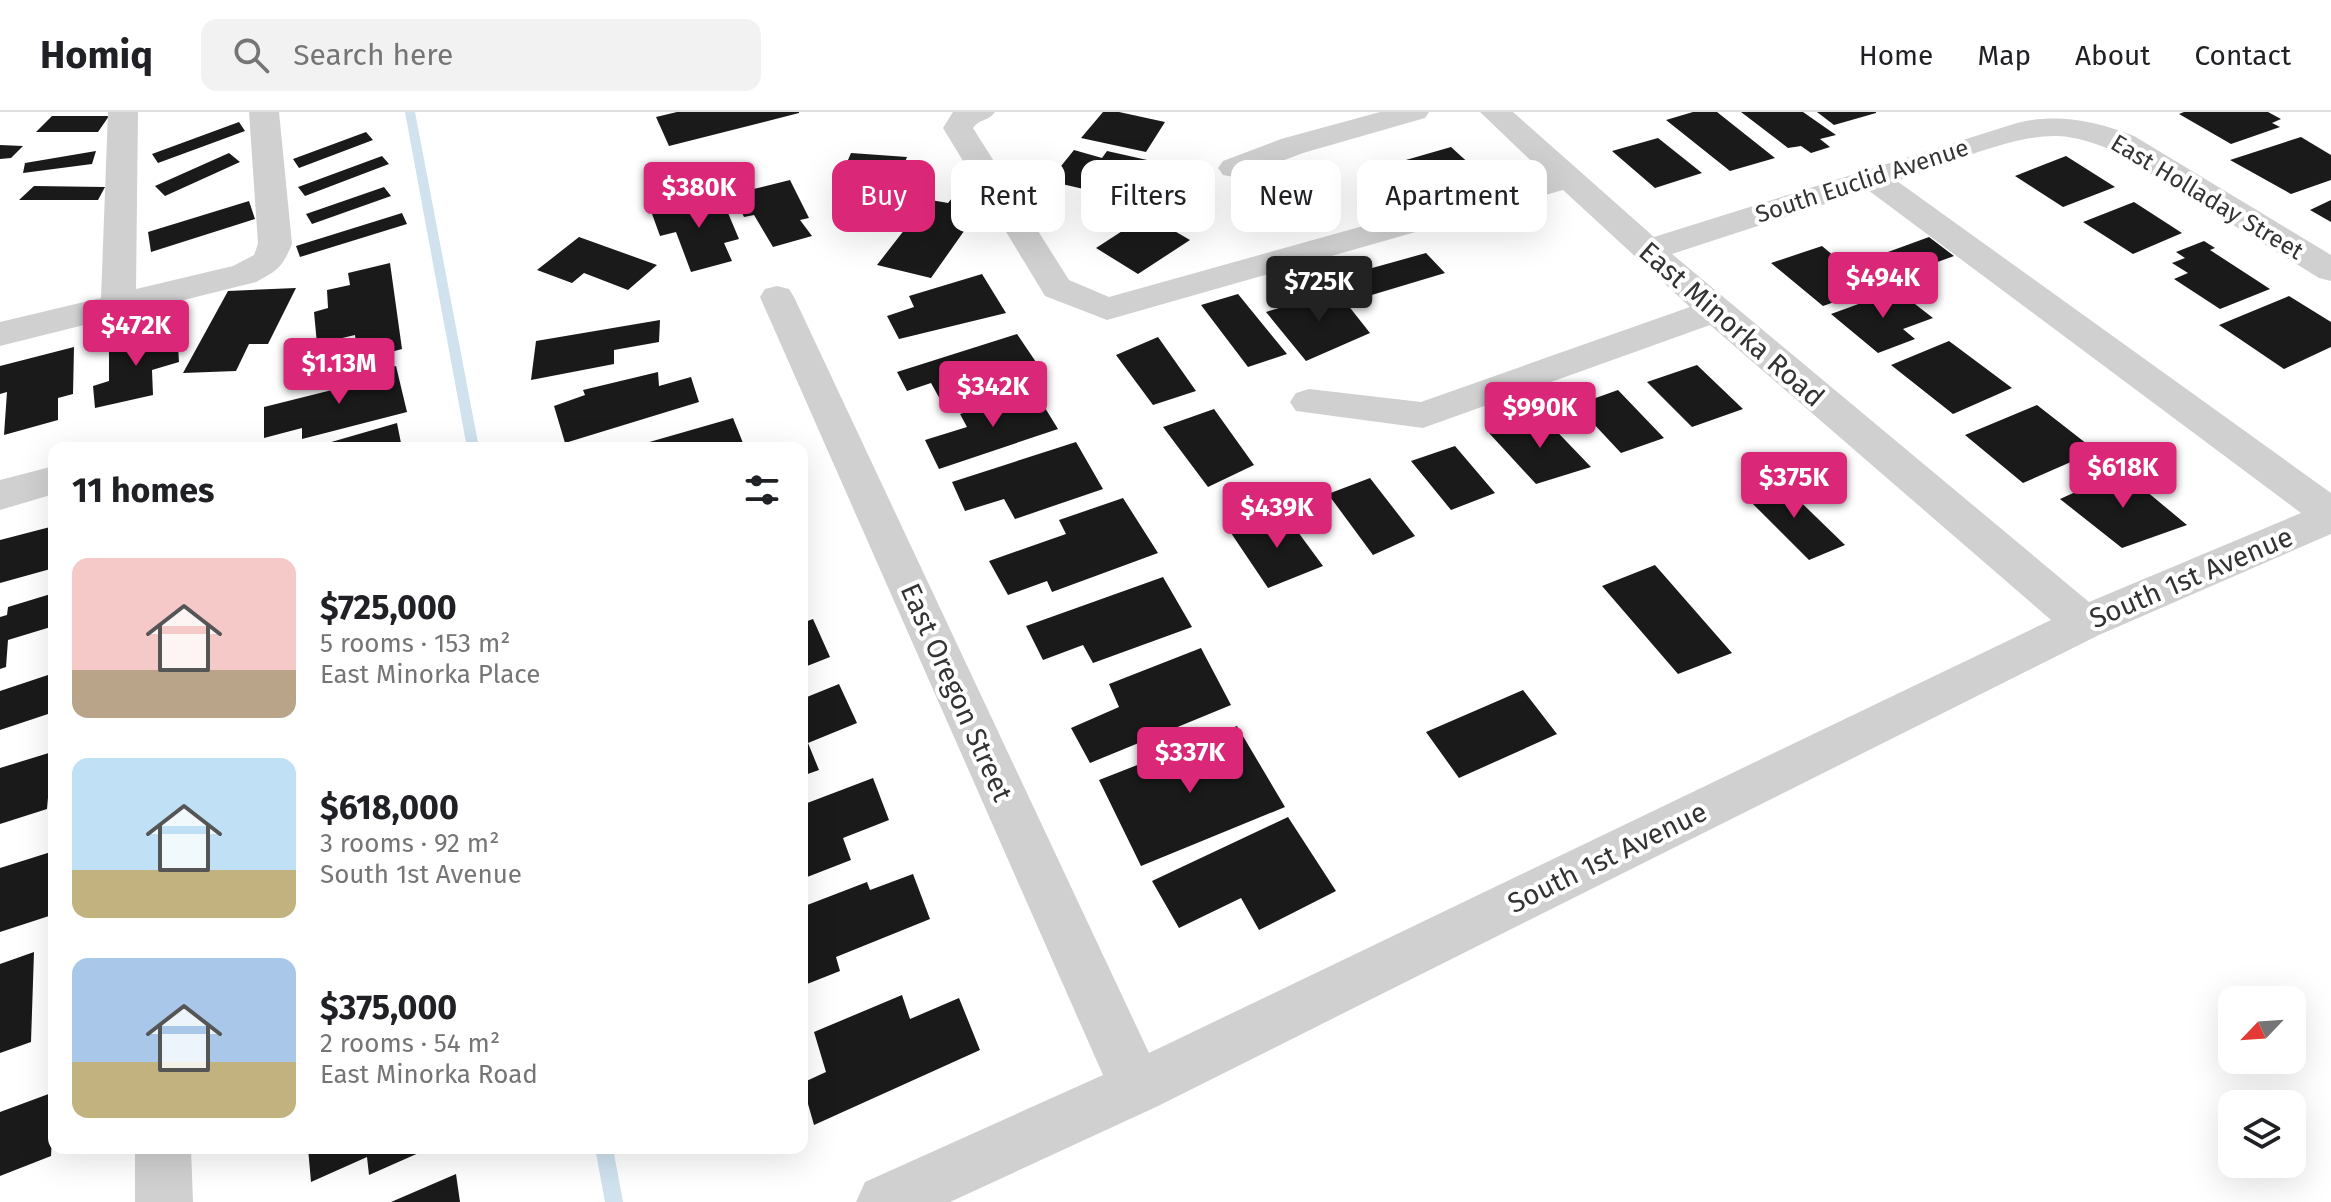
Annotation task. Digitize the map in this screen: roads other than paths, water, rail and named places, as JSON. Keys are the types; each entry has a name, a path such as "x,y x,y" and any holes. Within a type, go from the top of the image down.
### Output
{"street":[{"path":"118,306 123,112"},
{"path":"0,334 244,274 268,261 275,244 264,112"},
{"path":"980,112 965,117 958,128 1040,263 1057,288 1107,309 1568,179"},
{"path":"1255,160 1292,146 1414,112"},
{"name":"East Minorka Road","path":"1501,113 1646,251 2084,623"},
{"name":"South Euclid Avenue","path":"1646,251 2038,126 2080,123"},
{"name":"East Holladay Street","path":"2080,123 2123,143 2331,270"},
{"path":"1872,178 2331,516"},
{"name":"East Oregon Street","path":"777,297 1137,1088"},
{"path":"1309,402 1423,415 1715,311"},
{"path":"0,495 48,482"},
{"name":"South 1st Avenue","path":"885,1202 1137,1088 2084,623 2331,516"},
{"path":"163,1154 164,1202"}],"waterway":[{"path":"410,112 472,442"},
{"path":"605,1154 614,1202"}]}
